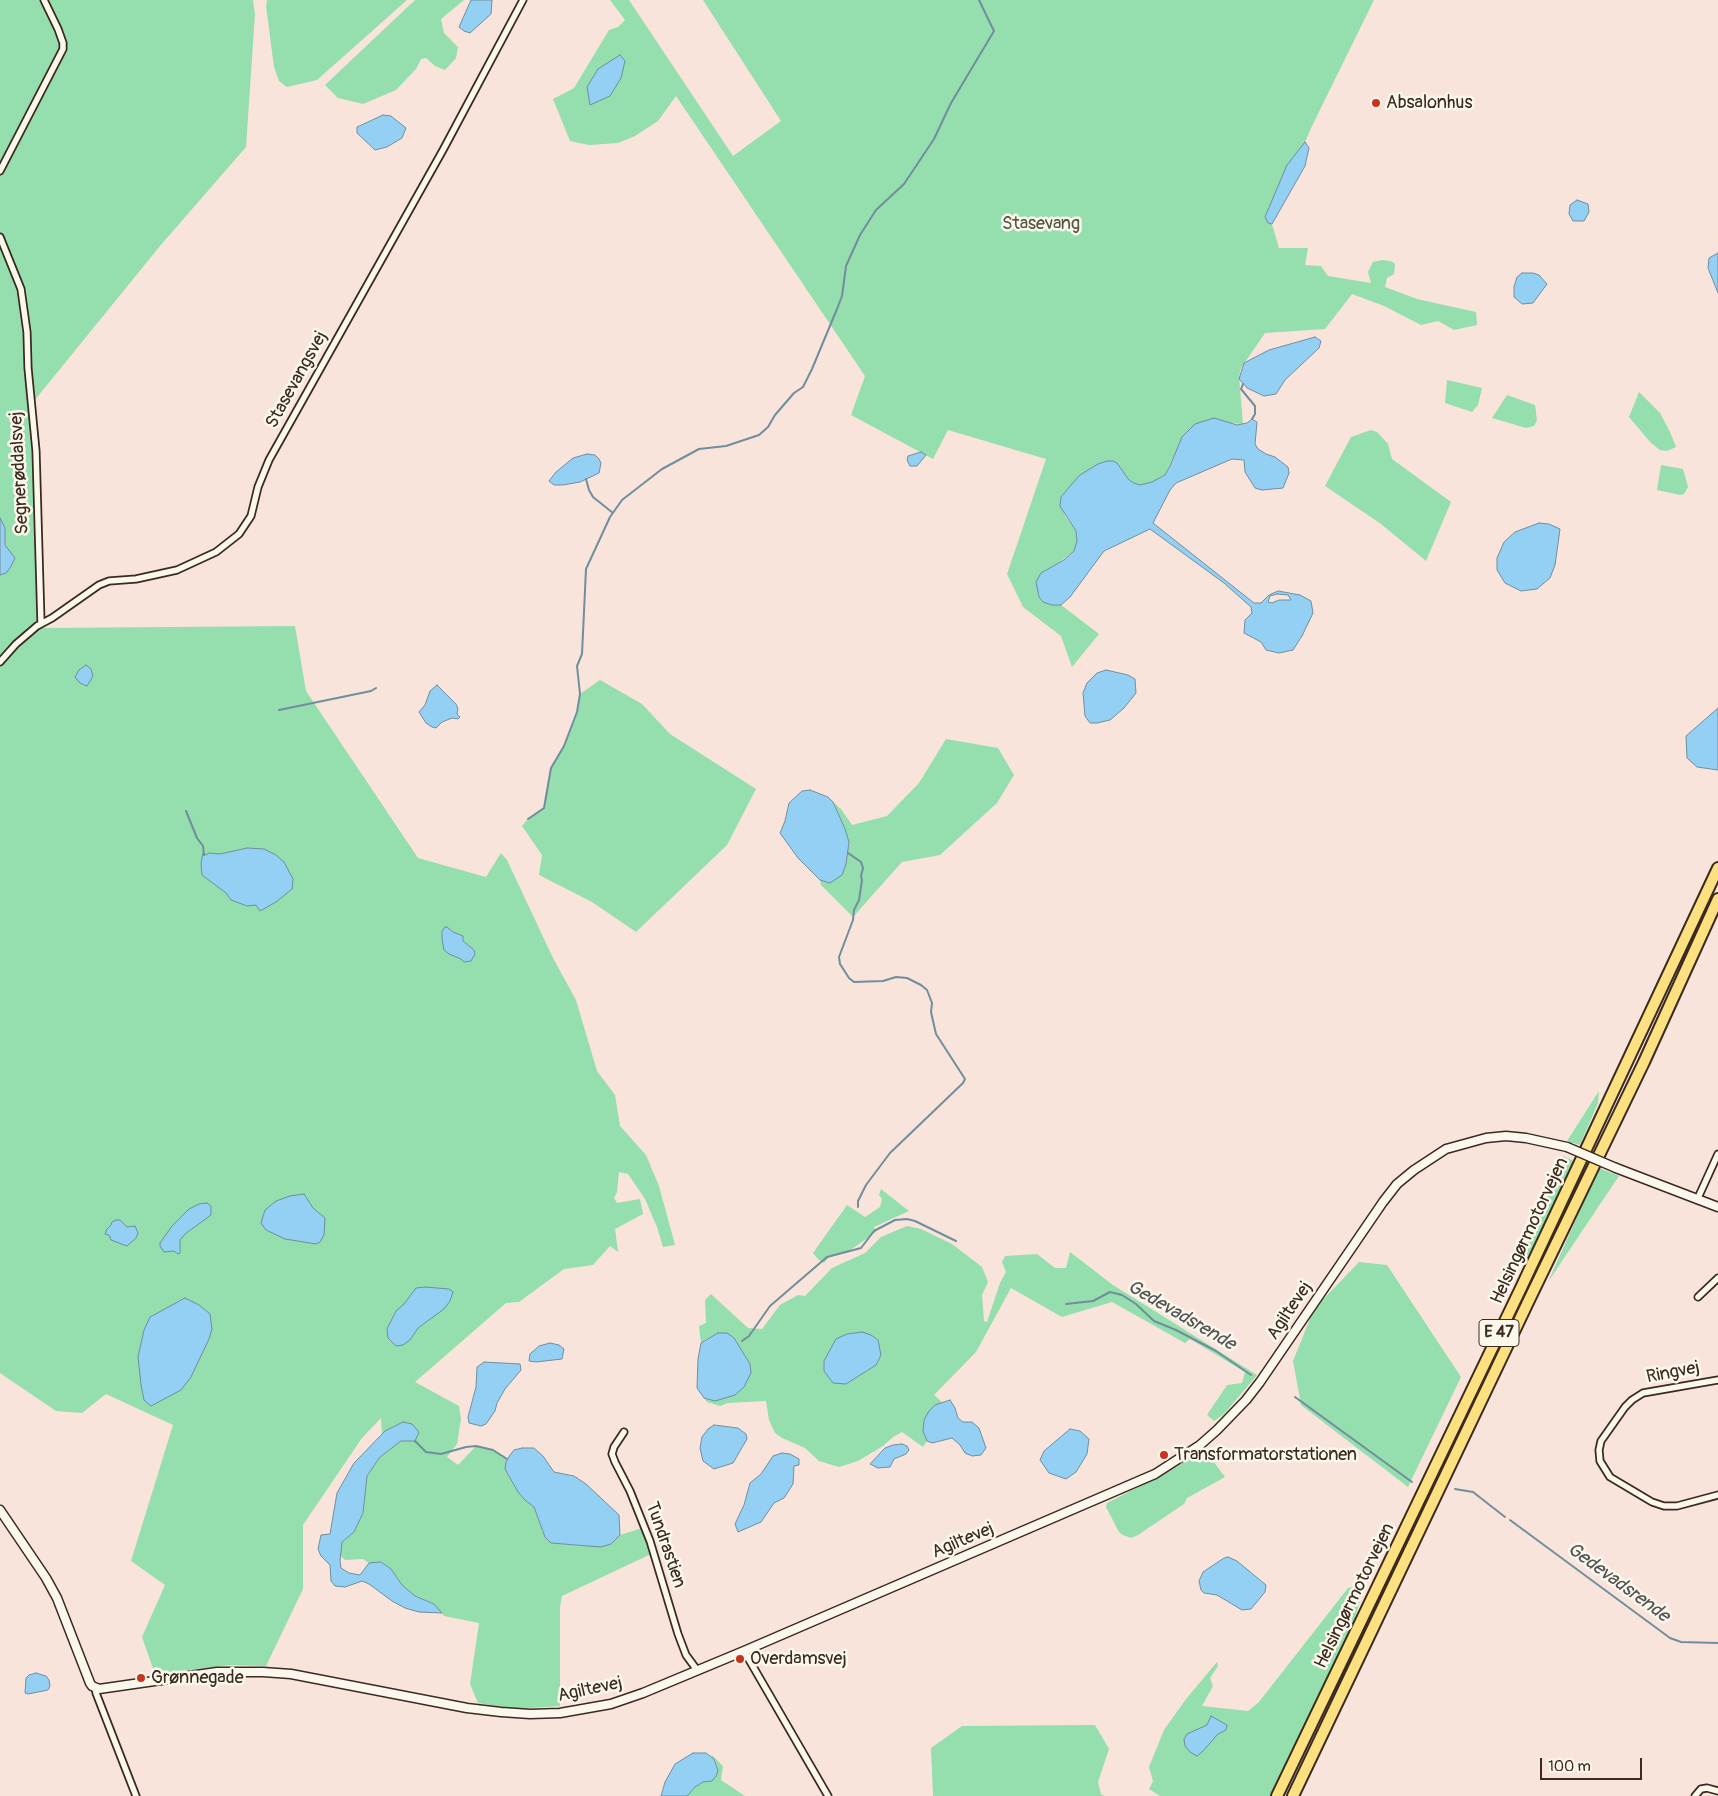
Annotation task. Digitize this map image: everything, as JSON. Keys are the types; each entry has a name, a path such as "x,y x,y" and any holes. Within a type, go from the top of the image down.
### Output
{"highway":[{"name":"Helsingørmotorvejen","path":"1277,1796 1520,1290 1718,868"},
{"name":"Helsingørmotorvejen","path":"1293,1796 1644,1062 1718,899"}],"street":[{"path":"0,171 63,49 63,42 58,29 44,0"},
{"name":"Stasevangsvej","path":"0,662 16,644 41,623 52,618 99,585 109,581 136,579 177,570 216,552 239,534 251,516 258,487 269,460 524,0"},
{"name":"Segnerøddalsvej","path":"0,237 21,289 28,332 28,368 36,451 41,623"},
{"name":"Agiltevej","path":"95,1687 99,1689 217,1672 263,1672 291,1674 467,1708 530,1714 560,1713 611,1704 643,1693 744,1651 1134,1484 1174,1463 1200,1445 1246,1400 1383,1202 1398,1184 1414,1170 1446,1150 1486,1138 1506,1136 1526,1138 1567,1147 1718,1207"},
{"path":"1697,1200 1718,1154"},
{"path":"1698,1296 1718,1278"},
{"name":"Ringvej","path":"1718,1380 1643,1393 1625,1407 1601,1441 1599,1450 1600,1461 1610,1477 1652,1502 1664,1506 1677,1506 1718,1495"},
{"name":"Tundrastien","path":"624,1432 614,1447 612,1454 614,1462 630,1491 650,1541 686,1656 697,1670"},
{"path":"0,1510 57,1598 90,1683 95,1687 136,1796"},
{"path":"744,1651 828,1796"},
{"path":"1695,1796 1701,1789 1707,1788 1718,1791"}],"green space":[{"path":"0,0 253,0 255,14 246,147 160,246 34,401 40,628 295,626 306,691 418,858 486,877 501,853 507,860 553,958 576,1000 597,1071 615,1095 620,1126 646,1155 659,1186 675,1245 663,1247 645,1199 628,1174 619,1172 617,1192 614,1198 617,1203 640,1199 643,1214 615,1229 618,1252 610,1246 593,1265 564,1269 519,1302 506,1303 415,1382 459,1406 461,1419 457,1444 447,1457 458,1465 476,1446 493,1450 507,1459 506,1471 509,1477 525,1500 534,1507 545,1537 551,1543 585,1546 611,1544 620,1535 642,1528 651,1554 562,1596 560,1607 560,1706 514,1709 478,1703 470,1684 479,1623 444,1616 434,1604 415,1596 402,1585 391,1569 381,1562 369,1563 363,1559 345,1560 340,1555 342,1542 354,1532 363,1513 367,1476 380,1457 401,1441 415,1440 385,1431 382,1434 381,1418 362,1438 303,1525 303,1589 266,1666 230,1665 155,1674 142,1637 165,1585 131,1561 173,1425 106,1394 82,1413 56,1411 0,1373"},
{"path":"267,0 407,0 317,80 287,87 279,81 274,67 266,6"},
{"path":"415,0 464,0 441,19 444,33 458,47 456,58 445,70 435,66 426,58 421,59 416,69 396,90 363,104 338,98 325,85"},
{"name":"Stasevang","path":"610,0 629,0 733,156 781,121 703,0 1374,0 1305,142 1287,165 1265,217 1268,223 1272,224 1279,248 1308,248 1305,265 1321,266 1328,276 1371,283 1368,272 1373,262 1391,261 1395,264 1394,274 1387,278 1385,287 1417,299 1476,312 1477,325 1454,330 1438,321 1421,325 1384,306 1352,294 1325,329 1265,333 1241,368 1239,376 1243,424 1230,423 1176,452 1165,475 1152,482 1140,485 1134,483 1129,480 1117,463 1080,475 1061,497 1065,516 1076,531 1077,541 1074,551 1053,567 1052,605 1061,605 1099,634 1072,667 1061,636 1023,607 1007,574 1046,459 948,430 933,459 851,415 865,376 676,96 658,121 635,136 618,143 589,145 570,141 553,99 574,88 609,30 618,27 625,20"},
{"path":"1447,380 1482,388 1478,405 1472,412 1445,403"},
{"path":"1639,392 1660,413 1676,447 1667,451 1660,450 1651,443 1629,417"},
{"path":"1507,395 1535,405 1537,420 1534,426 1526,428 1492,418"},
{"path":"1371,430 1377,432 1388,444 1392,459 1451,502 1426,561 1381,524 1325,486 1351,437"},
{"path":"1661,465 1683,469 1688,487 1684,494 1680,495 1657,490"},
{"path":"600,680 642,704 670,734 756,789 727,845 636,932 592,902 539,875 542,855 522,826 528,819 544,808 551,768 564,746 577,712 580,694"},
{"path":"946,739 998,748 1014,775 997,803 940,855 902,862 853,917 821,885 820,880 830,883 845,829 833,802 841,809 852,825 887,816 919,783"},
{"path":"1599,1091 1598,1103 1580,1145 1567,1141"},
{"path":"1563,1156 1574,1161 1525,1265 1520,1260"},
{"path":"1599,1168 1619,1176 1548,1282"},
{"path":"881,1189 909,1211 874,1227 876,1232 849,1251 830,1256 824,1263 818,1259 813,1253 847,1205 865,1217 880,1207 882,1199 879,1195"},
{"path":"907,1226 921,1229 952,1244 982,1267 988,1282 982,1295 984,1321 987,1322 1000,1283 1006,1272 1002,1262 1005,1256 1037,1254 1055,1268 1066,1268 1070,1252 1113,1285 1257,1375 1224,1414 1214,1421 1207,1415 1227,1385 1242,1383 1245,1372 1190,1339 1185,1343 1112,1302 1062,1317 1011,1288 976,1352 934,1395 943,1403 938,1405 923,1431 927,1441 923,1447 902,1432 858,1461 839,1467 819,1461 805,1448 775,1433 769,1420 766,1401 728,1403 720,1406 707,1402 704,1398 715,1401 737,1343 734,1338 708,1338 701,1343 699,1326 706,1323 705,1300 711,1294 748,1328 762,1329 780,1305 798,1295 805,1296 832,1268 865,1253 881,1237"},
{"path":"1359,1262 1387,1265 1461,1377 1408,1487 1301,1405 1293,1361 1314,1309"},
{"path":"1199,1452 1207,1453 1225,1477 1187,1498 1184,1504 1138,1535 1131,1538 1119,1532 1106,1507 1107,1503 1170,1471"},
{"path":"1365,1585 1353,1624 1270,1796 1160,1796 1149,1789 1153,1781 1149,1767 1164,1730 1186,1699 1217,1662 1218,1666 1210,1678 1213,1686 1202,1706 1248,1711 1259,1702 1348,1588"},
{"path":"1095,1725 1109,1749 1098,1782 1101,1794 1104,1796 933,1796 931,1748 962,1726"},
{"path":"711,1754 723,1766 721,1780 745,1796 687,1796 695,1787 703,1782 712,1781 718,1771"}],"water":[{"path":"471,0 492,0 491,14 470,33 459,27"},
{"path":"620,55 625,61 621,78 610,96 590,105 587,87 598,69"},
{"path":"383,115 391,116 406,128 402,138 387,147 375,150 357,133 357,127"},
{"path":"1305,142 1309,148 1305,166 1272,224 1268,223 1265,217 1287,165"},
{"path":"1577,200 1588,204 1589,212 1584,221 1573,221 1569,214 1570,205"},
{"path":"1718,253 1718,293 1708,268 1709,258"},
{"path":"1522,273 1539,275 1547,284 1533,303 1522,304 1514,297 1517,277"},
{"path":"1315,337 1321,341 1319,348 1285,380 1276,394 1264,396 1247,388 1239,379 1244,363 1269,350"},
{"path":"1214,418 1237,425 1247,423 1252,419 1257,422 1255,444 1258,449 1275,457 1288,467 1289,473 1283,488 1262,490 1255,488 1245,472 1244,460 1232,459 1176,483 1170,490 1153,523 1254,603 1261,603 1269,595 1278,591 1300,595 1311,601 1313,613 1293,650 1279,653 1266,650 1261,642 1244,633 1245,620 1252,613 1251,607 1224,583 1150,529 1104,551 1070,597 1061,605 1043,602 1039,597 1036,582 1041,573 1064,560 1074,551 1077,541 1076,531 1060,506 1061,497 1080,475 1098,464 1113,461 1117,463 1129,480 1134,483 1140,485 1152,482 1165,475 1182,437 1195,424","holes":["1277,594 1288,595 1291,600 1268,602 1270,596"]},
{"path":"921,452 926,455 917,466 910,466 907,460 908,456"},
{"path":"587,454 595,455 599,459 601,463 599,473 580,482 563,485 554,485 549,481 556,472 573,458"},
{"path":"0,518 5,528 5,545 15,558 6,573 0,575"},
{"path":"1539,523 1549,524 1560,529 1555,565 1550,578 1537,589 1521,591 1505,583 1497,570 1497,558 1504,542 1515,532"},
{"path":"86,665 91,669 93,676 87,686 80,683 75,677 79,670"},
{"path":"1106,670 1128,675 1135,679 1136,693 1124,708 1110,720 1090,723 1085,716 1083,693 1087,683 1097,673"},
{"path":"437,685 456,704 457,714 460,717 442,722 436,728 426,723 419,712 425,705 430,691"},
{"path":"1718,708 1718,770 1697,767 1687,758 1686,736"},
{"path":"810,790 828,797 833,802 849,842 846,864 842,875 830,883 820,880 798,858 780,833 789,803 802,791"},
{"path":"247,848 264,849 276,855 284,862 293,879 292,889 276,902 260,911 256,905 247,906 231,900 226,893 202,875 203,853 206,855 209,853 220,854"},
{"path":"445,927 463,936 463,941 474,950 475,954 471,961 464,962 444,950 442,931"},
{"path":"304,1194 313,1208 325,1218 324,1235 320,1242 316,1244 285,1239 266,1230 261,1223 265,1210 276,1201"},
{"path":"207,1203 211,1206 211,1215 185,1234 180,1240 180,1253 178,1254 174,1251 164,1252 160,1243 172,1226 189,1209 199,1204"},
{"path":"120,1220 127,1227 135,1226 138,1233 136,1238 127,1246 111,1240 109,1235 105,1234 112,1222"},
{"path":"416,1288 449,1289 453,1292 450,1301 444,1309 418,1328 410,1340 403,1345 396,1346 388,1338 387,1329 396,1311"},
{"path":"185,1298 199,1305 210,1314 212,1329 209,1339 191,1377 181,1390 151,1406 144,1400 138,1357 144,1330 150,1317"},
{"path":"862,1332 878,1340 881,1355 876,1365 846,1384 833,1383 824,1371 824,1361 836,1339 847,1334"},
{"path":"718,1333 727,1333 734,1338 750,1364 751,1373 744,1387 735,1395 715,1401 704,1398 697,1388 698,1359 701,1343"},
{"path":"550,1343 559,1345 564,1349 562,1359 529,1361 530,1354 539,1346"},
{"path":"484,1362 520,1364 521,1370 505,1389 495,1411 486,1424 481,1426 469,1423 468,1417 476,1387 477,1367"},
{"path":"950,1400 958,1418 963,1422 972,1422 979,1428 986,1448 981,1455 972,1456 965,1453 952,1438 932,1443 927,1441 923,1431 924,1420 929,1411 935,1405"},
{"path":"403,1422 412,1424 419,1432 415,1441 401,1441 380,1457 367,1476 363,1513 354,1532 342,1542 341,1568 349,1573 360,1575 369,1563 381,1562 391,1569 402,1585 415,1596 434,1604 442,1613 419,1612 405,1608 362,1581 345,1587 335,1586 331,1581 330,1565 321,1556 318,1549 321,1535 330,1534 337,1493 354,1463 385,1431"},
{"path":"714,1425 738,1428 746,1434 747,1439 733,1463 714,1469 703,1461 700,1448 702,1437"},
{"path":"1070,1429 1080,1431 1089,1439 1087,1454 1076,1472 1066,1479 1049,1473 1040,1460 1044,1451"},
{"path":"902,1444 907,1446 909,1450 906,1454 894,1459 890,1467 878,1468 870,1464 885,1448"},
{"path":"534,1448 543,1456 554,1472 574,1476 586,1484 619,1515 620,1535 611,1544 601,1547 551,1543 545,1537 534,1507 518,1492 505,1469 506,1462 514,1450"},
{"path":"782,1453 790,1454 799,1459 799,1465 794,1466 793,1484 784,1498 774,1503 761,1522 738,1532 735,1524 744,1505 750,1483 761,1474 773,1456"},
{"path":"1228,1557 1237,1561 1266,1585 1265,1592 1251,1609 1242,1610 1217,1595 1204,1593 1201,1590 1199,1581 1203,1572"},
{"path":"36,1673 46,1676 49,1680 50,1686 48,1690 25,1693 26,1678"},
{"path":"1211,1716 1227,1725 1226,1730 1218,1734 1197,1756 1185,1746 1184,1739 1187,1734 1207,1725"},
{"path":"693,1753 706,1753 714,1759 718,1771 716,1776 712,1781 703,1782 695,1787 687,1796 661,1796 665,1782 675,1764"}],"waterway":[{"path":"528,819 544,808 551,768 564,746 577,712 580,694 577,666 582,654 586,569 610,517 622,500 662,469 699,449 726,446 759,435 768,427 775,415 794,393 803,387 842,296 846,266 860,235 876,210 904,184 934,139 951,103 994,31 979,0"},
{"path":"1243,384 1241,389 1255,406 1255,414 1252,419"},
{"path":"586,479 593,497 613,513"},
{"path":"279,710 371,691 376,688"},
{"path":"186,811 197,838 203,846 204,855"},
{"path":"848,853 861,862 863,868 859,900 839,957 840,964 854,982 883,981 896,977 907,978 927,990 932,1003 931,1012 936,1034 965,1079 890,1153 866,1185 858,1201 858,1207"},
{"name":"Gedevadsrende","path":"742,1341 749,1336 770,1306 827,1257 861,1248 874,1231 895,1220 907,1219 915,1221 956,1241"},
{"name":"Gedevadsrende","path":"1066,1304 1093,1301 1110,1292 1122,1295 1136,1304 1154,1321 1216,1351 1251,1375"},
{"name":"Gedevadsrende","path":"1295,1397 1412,1482"},
{"path":"415,1441 426,1452 441,1454 476,1446 493,1450 507,1459"},
{"name":"Gedevadsrende","path":"1455,1489 1473,1492 1505,1517"},
{"name":"Gedevadsrende","path":"1510,1520 1670,1638 1681,1642 1718,1643"}],"place":[{"name":"Absalonhus","path":"1376,103"},
{"name":"Transformatorstationen","path":"1164,1455"},
{"name":"Overdamsvej","path":"740,1659"},
{"name":"Grønnegade","path":"141,1678"}]}
